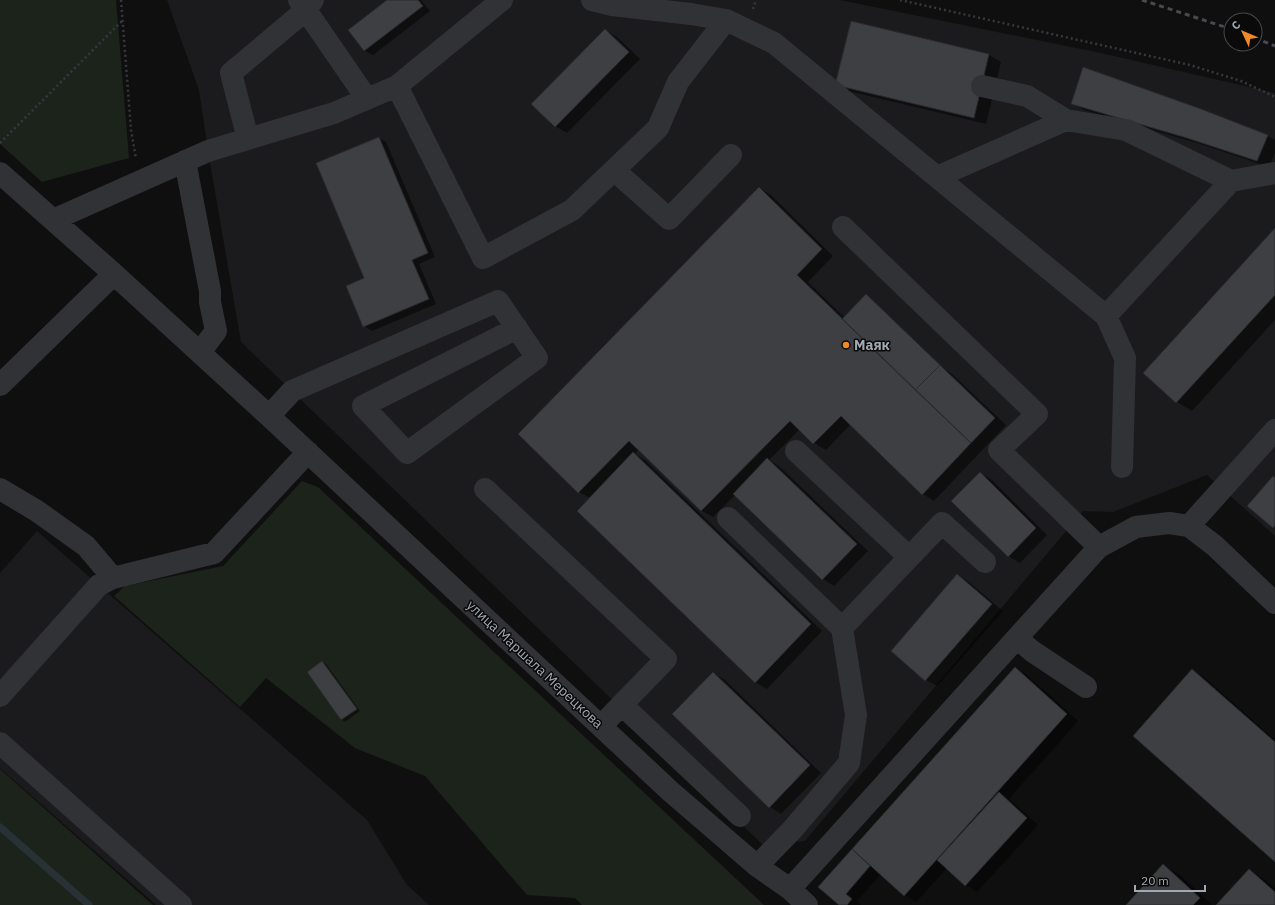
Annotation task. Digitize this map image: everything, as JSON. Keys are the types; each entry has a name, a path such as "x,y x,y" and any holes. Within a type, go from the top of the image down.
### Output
{"street":[{"path":"53,220 208,151 334,113 397,86 502,0"},
{"path":"592,0 612,5 691,14 726,20 774,43 1106,316 1125,358 1122,467"},
{"path":"248,139 231,73 306,3 366,99"},
{"path":"397,86 483,258 572,210 658,128 678,82 726,20"},
{"path":"982,86 1027,96 1066,120 1126,130 1231,181 1275,173"},
{"path":"937,177 1066,120"},
{"path":"614,170 669,219 731,155"},
{"path":"185,161 216,330 200,352"},
{"name":"улица Маршала Мерецкова","path":"0,173 200,352 670,791 757,866 790,889 807,905"},
{"path":"1106,316 1231,181"},
{"path":"843,227 1037,414 999,450 1099,547"},
{"path":"0,385 114,274"},
{"path":"269,416 292,391 498,301 537,358 407,453 363,406 516,328"},
{"path":"1189,526 1275,430"},
{"path":"796,451 909,557"},
{"path":"0,696 99,585 113,578 214,553 308,452"},
{"path":"0,489 37,511 86,546 113,578"},
{"path":"485,489 666,659 601,726"},
{"path":"728,518 842,628 856,715 849,763 792,830 757,866"},
{"path":"842,628 942,523 985,562"},
{"path":"790,889 1099,547 1136,527 1169,523 1189,526 1215,546 1275,603"},
{"path":"1017,638 1032,651 1086,687"},
{"path":"622,705 740,816"},
{"path":"0,743 181,905"}],"path":[{"path":"120,0 131,130 140,181"},
{"path":"900,0 1190,65 1241,81 1275,97"},
{"path":"0,143 122,21"}],"shaded area":[{"path":"0,0 116,0 129,158 42,182 0,144"},
{"path":"167,0 840,0 1101,53 1275,93 1275,536 1207,475 1113,512 1083,511 805,841 763,845 241,342 199,90"},
{"path":"302,481 318,487 764,905 582,905 575,898 527,895 425,776 355,748 266,678 240,707 114,596 125,586 223,566"},
{"path":"37,531 367,820 407,885 429,905 156,905 0,768 0,573"},
{"path":"0,769 153,905 0,905"}],"building":[{"path":"387,0 418,0 423,6 364,51 348,30"},
{"path":"851,21 989,54 974,118 835,85"},
{"path":"605,29 629,52 555,127 531,104"},
{"path":"1083,67 1201,109 1268,135 1257,161 1187,138 1071,104"},
{"path":"379,137 428,253 412,260 429,299 363,327 346,286 364,278 316,163"},
{"path":"759,187 822,249 797,275 971,443 922,495 841,416 813,444 790,421 701,511 629,441 578,493 518,434"},
{"path":"1275,228 1275,295 1176,403 1143,373"},
{"path":"866,294 940,365 915,390 842,319"},
{"path":"940,365 995,418 971,443 915,390"},
{"path":"633,452 811,624 755,683 577,511"},
{"path":"767,458 857,544 822,580 733,494"},
{"path":"980,472 1036,528 1008,557 951,501"},
{"path":"1273,476 1275,478 1275,525 1273,528 1247,506"},
{"path":"957,574 992,604 925,681 891,651"},
{"path":"322,661 357,709 341,720 307,672"},
{"path":"1015,667 1067,714 904,896 852,849"},
{"path":"1192,669 1275,742 1275,862 1133,736"},
{"path":"713,672 810,765 769,808 672,714"},
{"path":"999,792 1027,818 965,886 937,860"},
{"path":"852,849 870,866 846,894 852,899 847,905 839,905 818,887"},
{"path":"1163,864 1200,898 1193,905 1126,905"},
{"path":"1249,869 1275,892 1275,905 1216,905"}],"waterway":[{"path":"0,827 89,905"}],"railway":[{"path":"1142,0 1223,26"},
{"path":"1263,41 1275,46"}],"place":[{"name":"Маяк","path":"846,345"}]}
